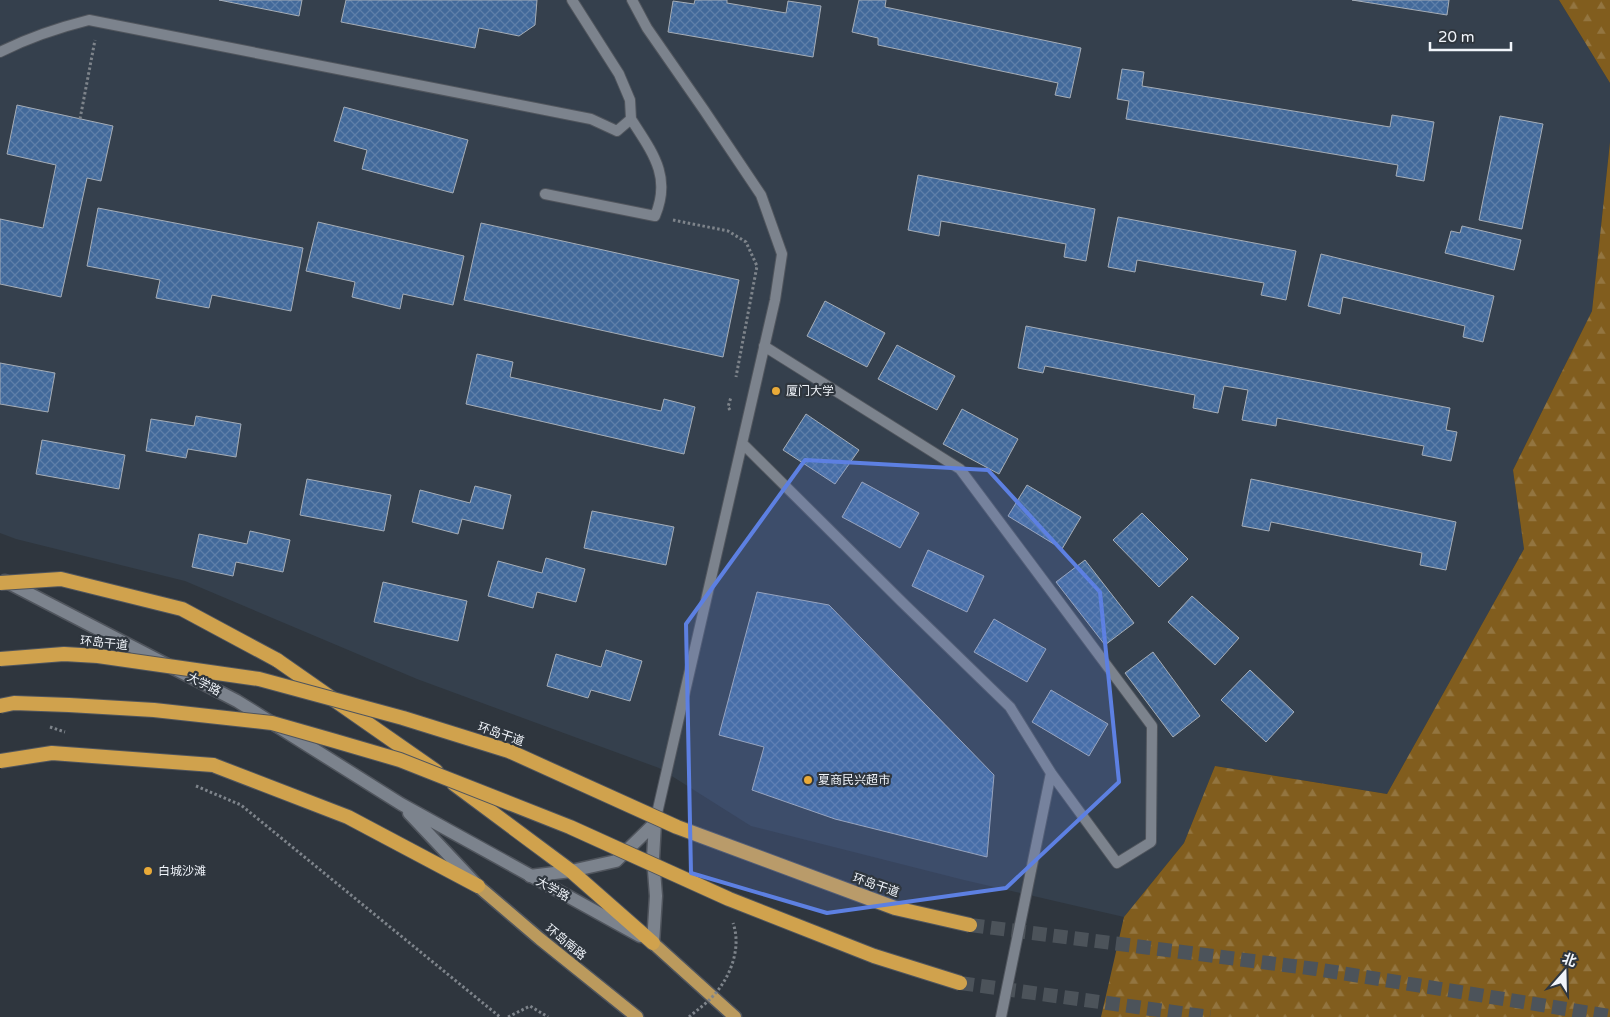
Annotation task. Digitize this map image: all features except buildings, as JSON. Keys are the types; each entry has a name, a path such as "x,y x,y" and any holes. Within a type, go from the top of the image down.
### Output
{"highway":[{"path":"0,583 62,579 182,609 277,660 453,782 571,871 653,943"},
{"name":"环岛干道","path":"0,659 64,654 98,656 269,681 403,718 509,751 686,830 895,908 970,925"},
{"path":"0,706 14,703 69,704 154,710 272,723 335,740 400,760 544,816 729,899 864,952 960,983"},
{"path":"0,761 52,753 213,765 348,817 478,886"}],"main road":[{"name":"环岛南路","path":"478,886 637,1017"},
{"path":"653,943 736,1017"}],"street":[{"name":"大学路","path":"0,578 237,701 401,804 653,943"},
{"name":"大学路","path":"401,804 478,886"},
{"path":"530,876 571,871 616,861 655,822"},
{"path":"653,943 656,896 653,858 655,822"}],"lane":[{"path":"546,194 655,216 661,203 663,182 652,152 630,119 630,100 619,74 572,0"},
{"path":"632,0 648,28 761,195 782,254 775,300 655,822"},
{"path":"0,52 26,38 89,20 591,119 617,130 630,119"},
{"path":"742,443 1010,706 1051,773 1117,863 1151,842 1152,726 960,470 764,346"},
{"path":"1001,1017 1051,773"}],"path":[{"path":"80,119 98,22"},
{"path":"655,216 728,231 746,242 757,266 734,386"},
{"path":"732,393 728,407 742,443"},
{"path":"42,724 68,734"},
{"path":"195,786 240,805 500,1017"},
{"path":"689,1017 713,996 729,974 736,947 734,924 726,918"},
{"path":"508,1017 530,1006 548,1017"}],"highlighted area":[{"path":"805,460 988,470 1100,592 1119,782 1006,888 827,913 691,873 686,624"}],"shaded area":[{"name":"厦门大学","path":"0,0 1559,0 1610,83 1610,142 1592,311 1513,470 1524,549 1387,794 1215,766 1184,843 1124,917 964,880 751,826 659,768 417,679 185,581 16,539 0,533"}],"green space":[{"path":"1559,0 1610,0 1610,83"},
{"path":"1610,142 1610,1017 1101,1017 1124,917 1184,843 1215,766 1387,794 1524,549 1513,470 1592,311"}],"tunnel":[{"path":"970,925 1316,969 1610,1016"},
{"path":"960,983 1210,1017"}],"place":[{"name":"厦门大学","path":"776,391"},
{"name":"夏商民兴超市","path":"808,780"},
{"name":"白城沙滩","path":"148,871"}]}
